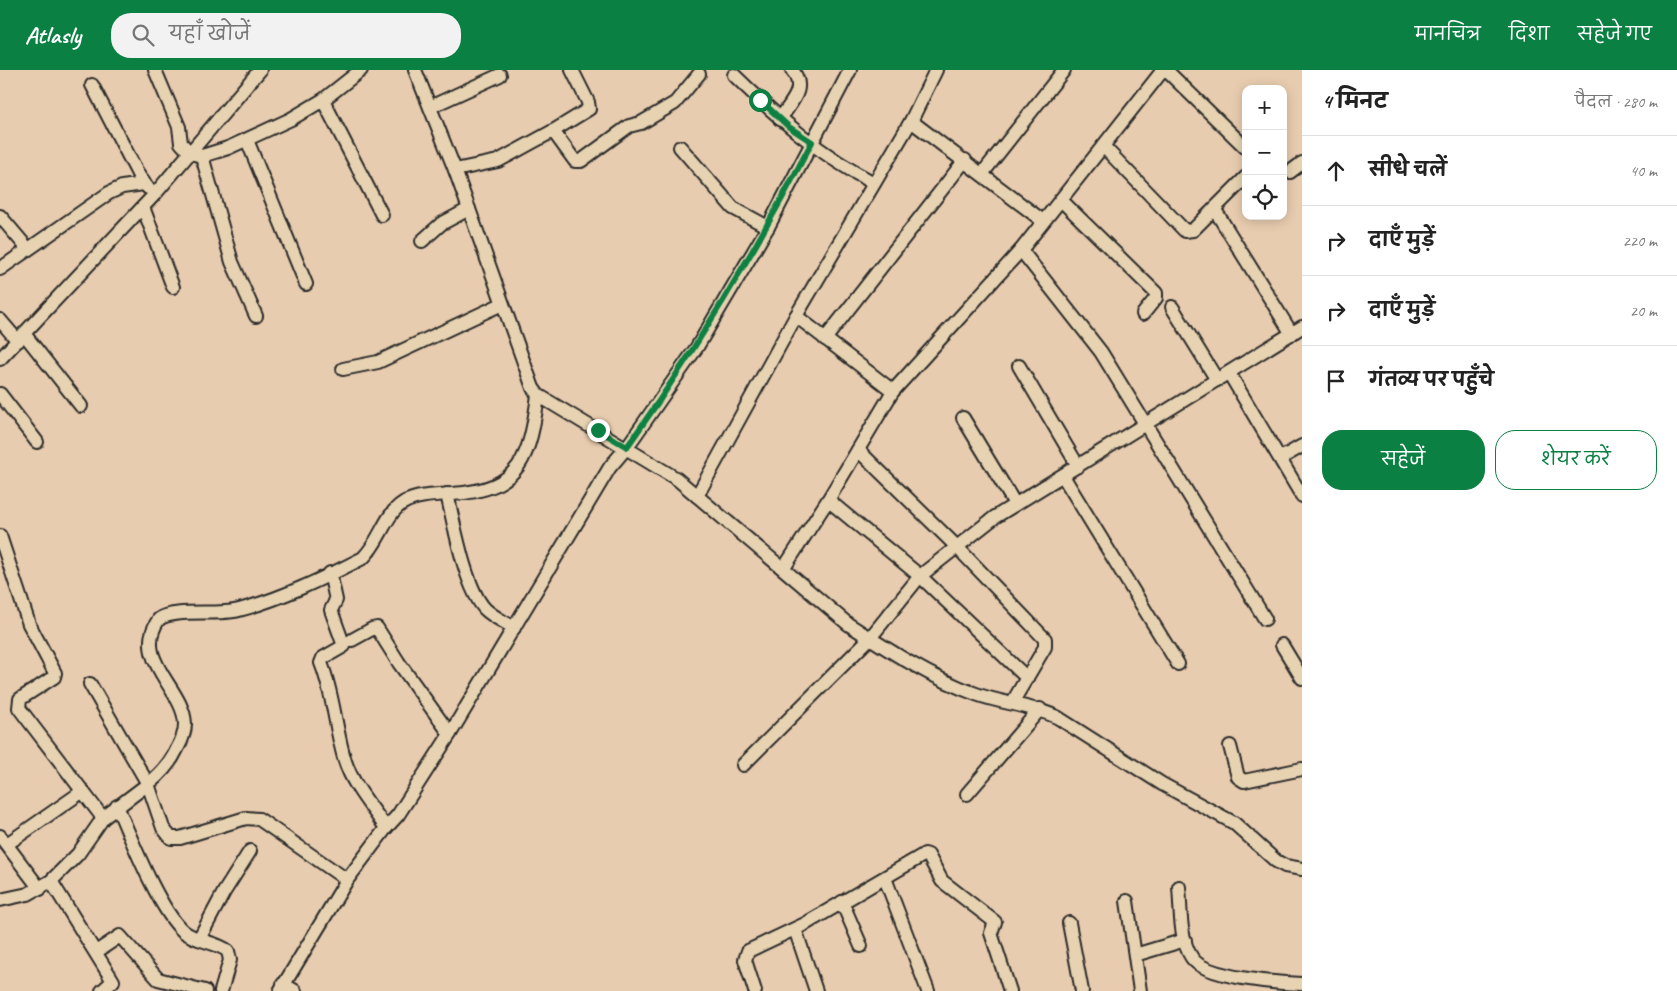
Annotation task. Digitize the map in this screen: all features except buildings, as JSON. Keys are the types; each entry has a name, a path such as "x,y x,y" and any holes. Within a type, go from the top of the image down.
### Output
{"street":[{"path":"155,70 179,126 181,142 196,154 232,262 256,316"},
{"path":"0,359 22,338 155,194 196,154 260,70"},
{"path":"196,154 247,140 290,119 323,100 361,70"},
{"path":"415,70 455,170 533,388 538,394 678,479 848,624 870,638 913,664 974,694 1040,709 1083,732 1162,784 1234,823 1284,866 1302,868"},
{"path":"455,170 498,161 589,109 588,102 572,70"},
{"path":"780,118 799,91 799,80 792,70"},
{"path":"295,991 281,988 348,880 386,828 398,815 450,734 610,467 627,447 678,375 768,227 850,70"},
{"path":"697,496 796,316 911,121 936,70"},
{"path":"982,174 1064,70"},
{"path":"784,568 828,500 893,391 1021,250 1103,146 1158,72 1242,145"},
{"path":"553,131 575,161 581,161 628,126 640,123 674,103 700,74"},
{"path":"430,107 500,75"},
{"path":"734,75 780,118 845,166 874,183"},
{"path":"92,85 144,184 155,194"},
{"path":"323,100 382,215"},
{"path":"911,121 965,160 1043,222"},
{"path":"247,140 306,284"},
{"path":"1103,146 1185,230 1193,230 1242,181"},
{"path":"680,148 733,208 768,227"},
{"path":"825,339 965,160"},
{"path":"1290,172 1302,163"},
{"path":"0,269 114,190 144,184"},
{"path":"1061,200 1154,290 1157,295 1156,298 1143,314"},
{"path":"143,207 173,287"},
{"path":"422,241 441,224 469,208"},
{"path":"744,765 870,638 920,576 956,546 1016,504 1145,426 1297,330 1215,210"},
{"path":"0,216 28,249"},
{"path":"1021,250 1101,352 1265,619"},
{"path":"343,369 378,362 502,304"},
{"path":"1172,307 1217,380"},
{"path":"796,316 893,391"},
{"path":"0,320 22,338 81,406"},
{"path":"1019,366 1078,466"},
{"path":"1229,373 1302,496"},
{"path":"0,394 37,442"},
{"path":"0,900 40,889 51,881 78,854 103,818 148,784 170,763 184,732 185,723 180,706 157,665 152,650 151,633 159,619 172,614 219,614 259,604 363,558 372,550 390,516 404,503 418,498 484,491 494,487 512,473 524,456 532,434 538,394"},
{"path":"963,418 1016,504"},
{"path":"1281,458 1302,446"},
{"path":"858,450 956,546 1045,639 1045,647 1012,703"},
{"path":"1063,476 1178,664"},
{"path":"447,494 459,546 480,602 490,613 514,628"},
{"path":"828,500 920,576 1027,678"},
{"path":"0,536 29,624 55,673 54,677 20,699 19,708 103,818"},
{"path":"330,573 336,600 331,610 344,646 323,658 322,663 334,704 346,764 355,782 386,828"},
{"path":"352,640 377,628 399,663 450,734"},
{"path":"1282,645 1302,678"},
{"path":"90,684 148,784 163,828 171,838 180,838 246,818 259,819 348,880"},
{"path":"968,794 1040,709"},
{"path":"1230,746 1238,777 1244,781 1302,770"},
{"path":"40,889 3,840 83,791"},
{"path":"117,806 139,857 164,904 181,929 199,939 225,948 230,954 221,991"},
{"path":"199,939 224,892 250,851"},
{"path":"755,991 745,960 746,954 795,929 923,855 928,855 940,878 995,922 992,933 1010,991"},
{"path":"885,878 928,991"},
{"path":"51,881 116,986 102,991"},
{"path":"1179,887 1185,940 1192,957 1198,965 1211,970 1254,978 1302,984"},
{"path":"842,902 861,946"},
{"path":"1127,902 1140,991"},
{"path":"1069,923 1082,991"},
{"path":"795,929 816,991"},
{"path":"96,952 120,936 158,978 205,991"},
{"path":"1135,955 1185,940"}],"route":[{"path":"598,430 627,447 696,347 768,227 812,142 789,127 760,100"}]}
